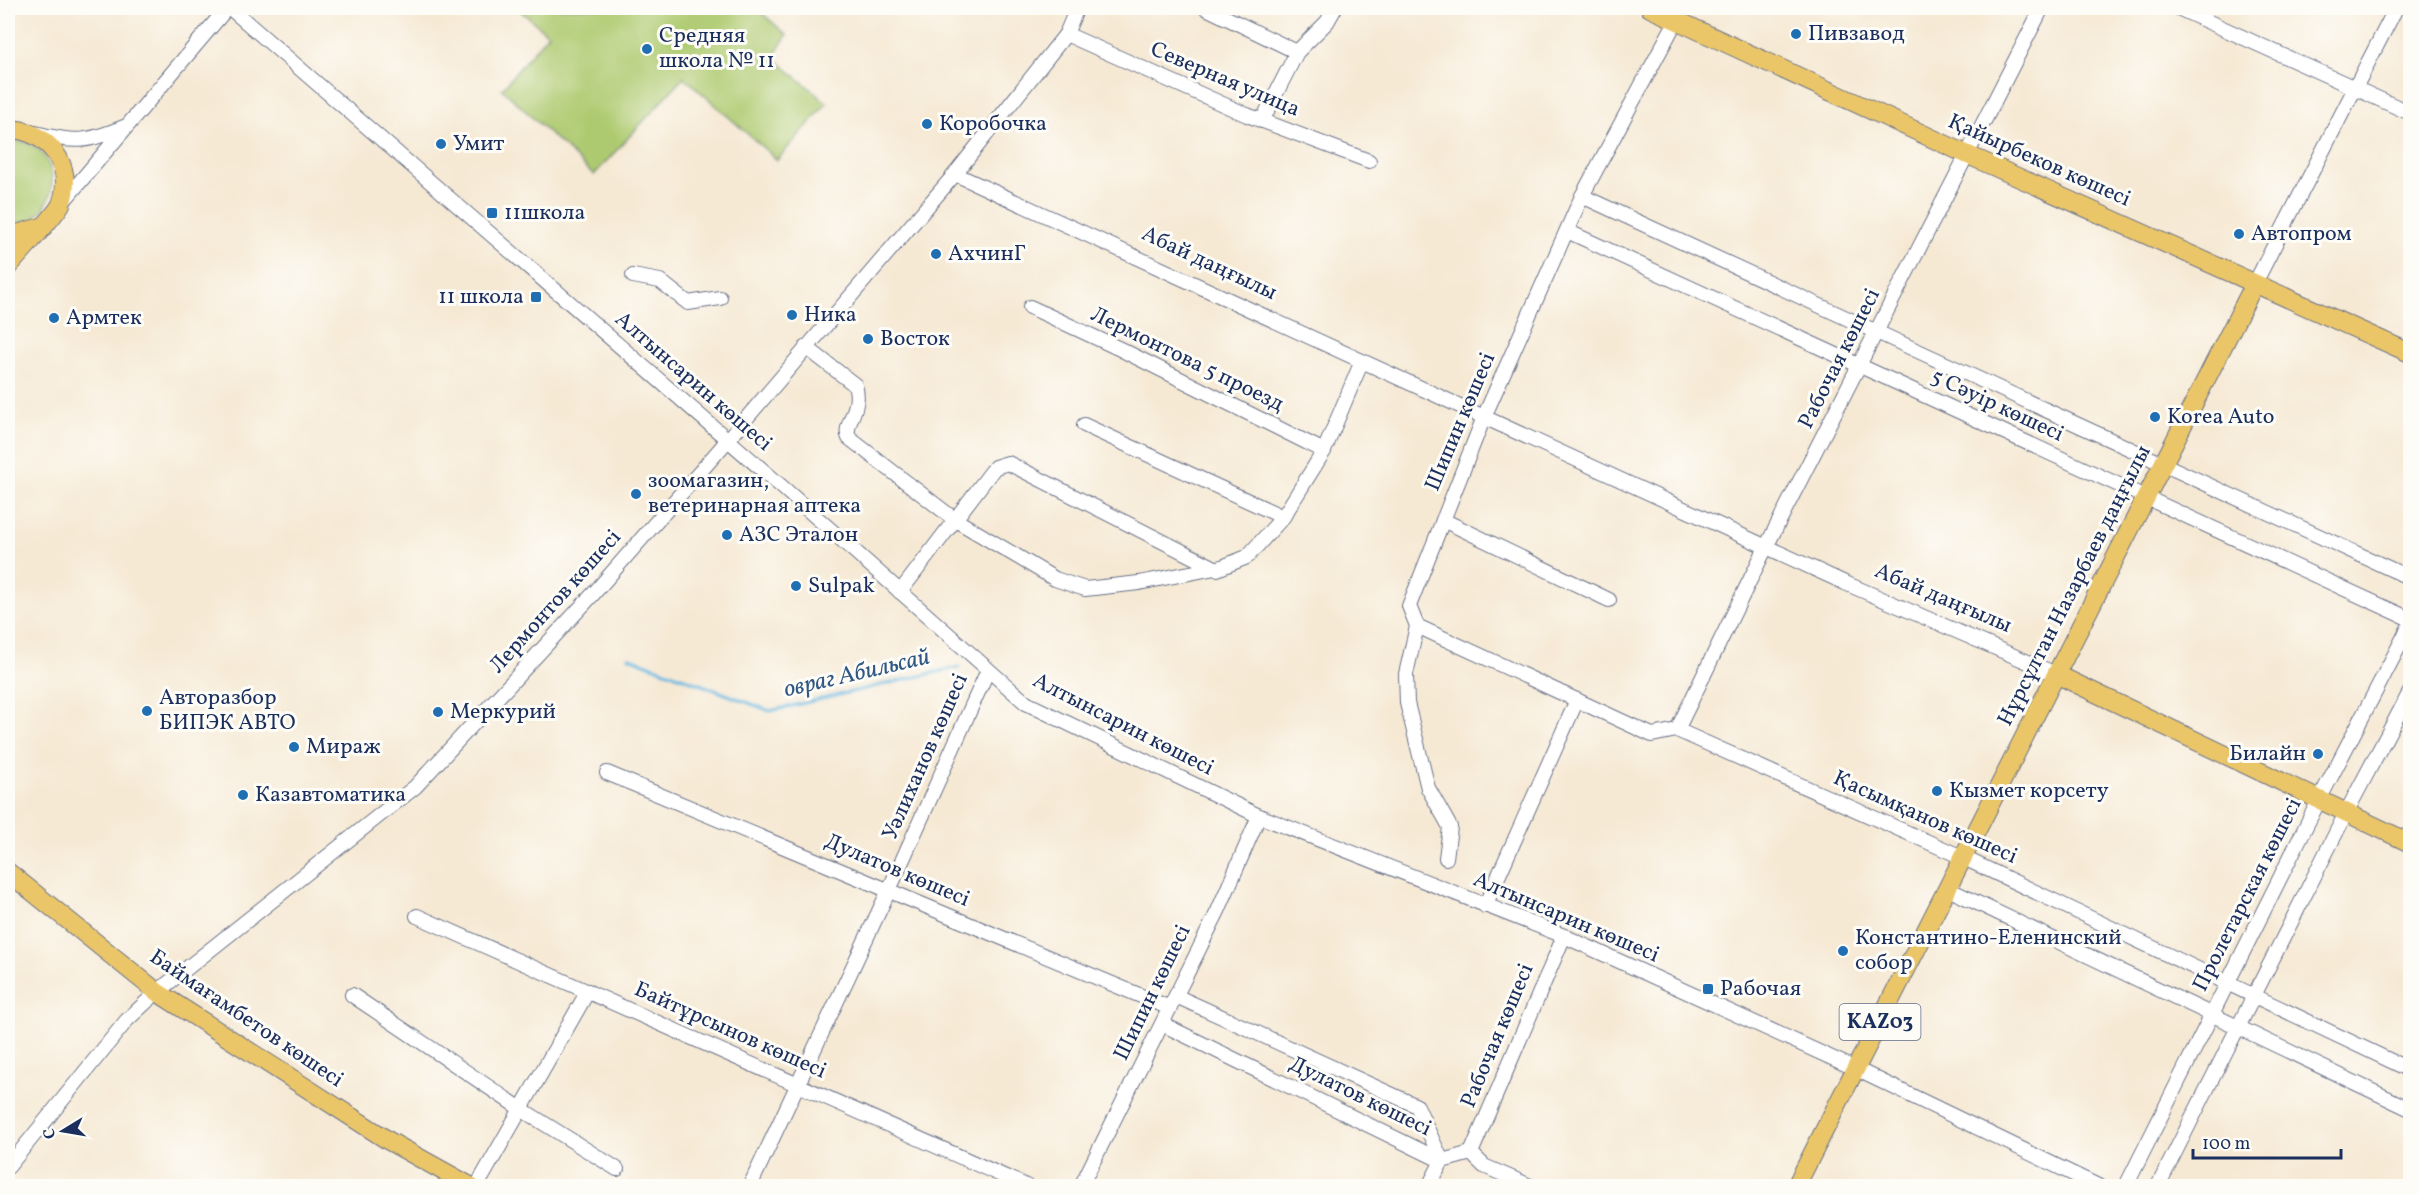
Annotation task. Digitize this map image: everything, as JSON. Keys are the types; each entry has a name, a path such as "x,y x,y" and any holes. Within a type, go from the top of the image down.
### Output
{"main road":[{"name":"Қайырбеков көшесі","path":"1650,8 2254,285 2410,353"},
{"path":"8,129 33,132 56,150 66,178 61,205 8,267"},
{"path":"8,234 14,235 41,227"},
{"name":"Нұрсұлтан Назарбаев даңғылы","path":"1796,1186 2058,675 2254,285"},
{"name":"Абай даңғылы","path":"2058,675 2410,843"},
{"name":"Баймағамбетов көшесі","path":"8,872 157,992 389,1142 469,1186"}],"street":[{"path":"61,205 126,126 229,8"},
{"name":"Алтынсарин көшесі","path":"229,8 1026,703 1259,816 1564,936 1856,1069 2098,1186"},
{"name":"Лермонтов көшесі","path":"8,1167 127,1020 157,992 415,787 595,592 955,174 1066,34 1077,8"},
{"path":"1206,8 1297,52"},
{"path":"1263,121 1297,52 1327,22 1335,8"},
{"name":"Рабочая көшесі","path":"1677,730 1766,547 2042,8"},
{"path":"2178,8 2410,113"},
{"name":"Нұрсұлтан Назарбаев даңғылы","path":"2254,285 2396,8"},
{"name":"Шипин көшесі","path":"1446,858 1450,827 1428,788 1407,703 1406,674 1417,626 1409,606 1484,417 1582,196 1676,21"},
{"name":"Северная улица","path":"1066,34 1263,121 1369,161"},
{"path":"33,132 63,140 91,140 126,126"},
{"name":"Абай даңғылы","path":"955,174 1766,547 2058,675"},
{"name":"5 Сәуір көшесі","path":"1582,196 2410,578"},
{"name":"5 Сәуір көшесі","path":"1567,231 2410,620"},
{"path":"633,276 660,282 688,303 720,298"},
{"name":"Лермонтова 5 проезд","path":"1030,307 1120,349 1324,451"},
{"path":"806,347 855,385 859,403 848,428 849,438 954,519 1055,579 1085,590 1216,569 1247,557 1283,517 1324,451 1362,361"},
{"path":"1084,425 1283,517"},
{"path":"900,592 995,467 1008,463 1216,569"},
{"path":"1443,520 1609,600"},
{"name":"Пролетарская көшесі","path":"2126,1186 2319,800 2410,625"},
{"path":"1417,626 1652,735 1677,730"},
{"name":"Уәлиханов көшесі","path":"750,1186 889,890 988,670"},
{"path":"2158,1186 2346,813 2410,692"},
{"path":"1485,906 1577,700"},
{"name":"Қасымқанов көшесі","path":"1677,730 1964,858 2410,1070"},
{"name":"Дулатов көшесі","path":"607,773 889,890 1173,1002 1417,1106 1456,1157"},
{"name":"Шипин көшесі","path":"1081,1186 1218,911 1259,816"},
{"path":"1948,889 2410,1109"},
{"name":"Байтұрсынов көшесі","path":"417,916 1026,1186"},
{"name":"Рабочая көшесі","path":"1430,1186 1456,1157 1564,936"},
{"path":"477,1186 588,991"},
{"path":"352,995 521,1109 616,1169"},
{"name":"Дулатов көшесі","path":"1162,1024 1456,1157 1484,1166 1530,1186"}],"green space":[{"path":"517,8 756,8 787,35 773,57 827,103 777,160 684,77 594,175 502,89 548,34"},
{"path":"8,140 29,144 43,154 50,169 52,185 48,201 39,214 25,222 8,222"}],"waterway":[{"name":"овраг Абильсай","path":"629,657 770,711 959,667"}],"place":[{"name":"Пивзавод","path":"1796,34"},
{"name":"Средняя школа № 11","path":"647,49"},
{"name":"Коробочка","path":"927,124"},
{"name":"Умит","path":"441,144"},
{"name":"11школа","path":"492,213"},
{"name":"Автопром","path":"2239,234"},
{"name":"АхчинГ","path":"936,254"},
{"name":"11 школа","path":"536,297"},
{"name":"Ника","path":"792,315"},
{"name":"Армтек","path":"54,318"},
{"name":"Восток","path":"868,339"},
{"name":"Korea Auto","path":"2155,417"},
{"name":"зоомагазин, ветеринарная аптека","path":"636,494"},
{"name":"АЗС Эталон","path":"727,535"},
{"name":"Sulpak","path":"796,586"},
{"name":"Авторазбор БИПЭК АВТО","path":"147,711"},
{"name":"Меркурий","path":"438,712"},
{"name":"Мираж","path":"294,747"},
{"name":"Билайн","path":"2318,754"},
{"name":"Кызмет корсету","path":"1937,791"},
{"name":"Казавтоматика","path":"243,795"},
{"name":"Константино-Еленинский собор","path":"1843,951"},
{"name":"Рабочая","path":"1708,989"}]}
